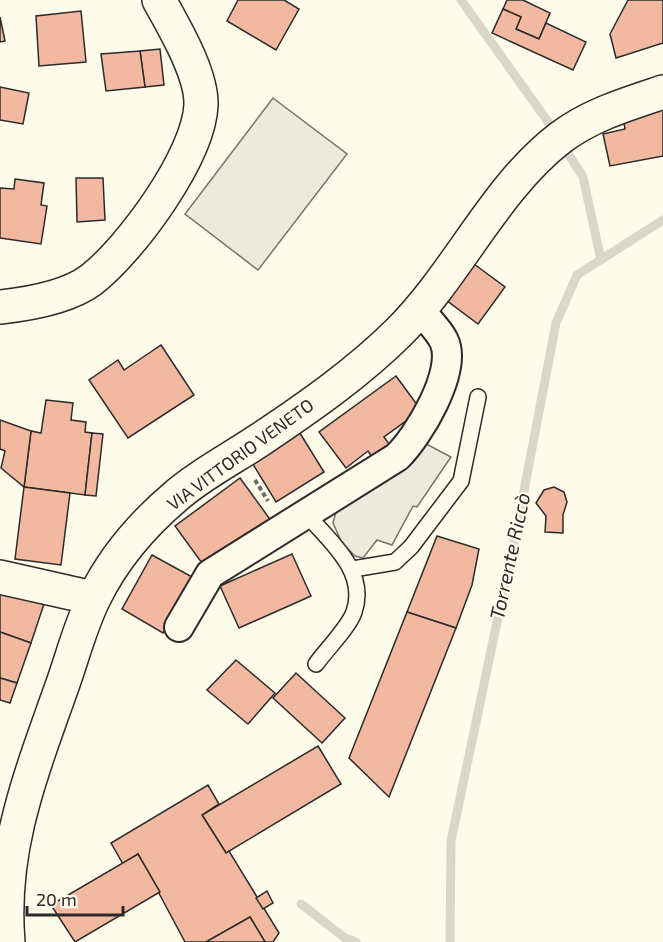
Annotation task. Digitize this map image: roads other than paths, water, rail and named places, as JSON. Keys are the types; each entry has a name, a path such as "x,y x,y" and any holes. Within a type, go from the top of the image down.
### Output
{"main road":[{"path":"0,306 36,303 90,280 131,237 169,188 195,136 201,104 195,74 159,0"},
{"name":"VIA VITTORIO VENETO","path":"5,932 7,866 16,818 93,598 114,565 144,526 178,494 345,378 401,330 534,160 562,136 606,111 663,92"},
{"path":"0,577 93,598"}],"street":[{"path":"179,627 210,574 406,448 441,387 447,369 444,341 419,309"}],"lane":[{"path":"352,569 395,562 411,547 461,481 478,397"},
{"path":"296,520 352,569 358,595 354,614 316,664"}],"waterway":[{"path":"461,0 546,119 583,177 601,260"},
{"name":"Torrente Riccò","path":"450,942 451,841 517,527 556,323 577,275 663,220"},
{"path":"301,904 345,938 356,942"}]}
